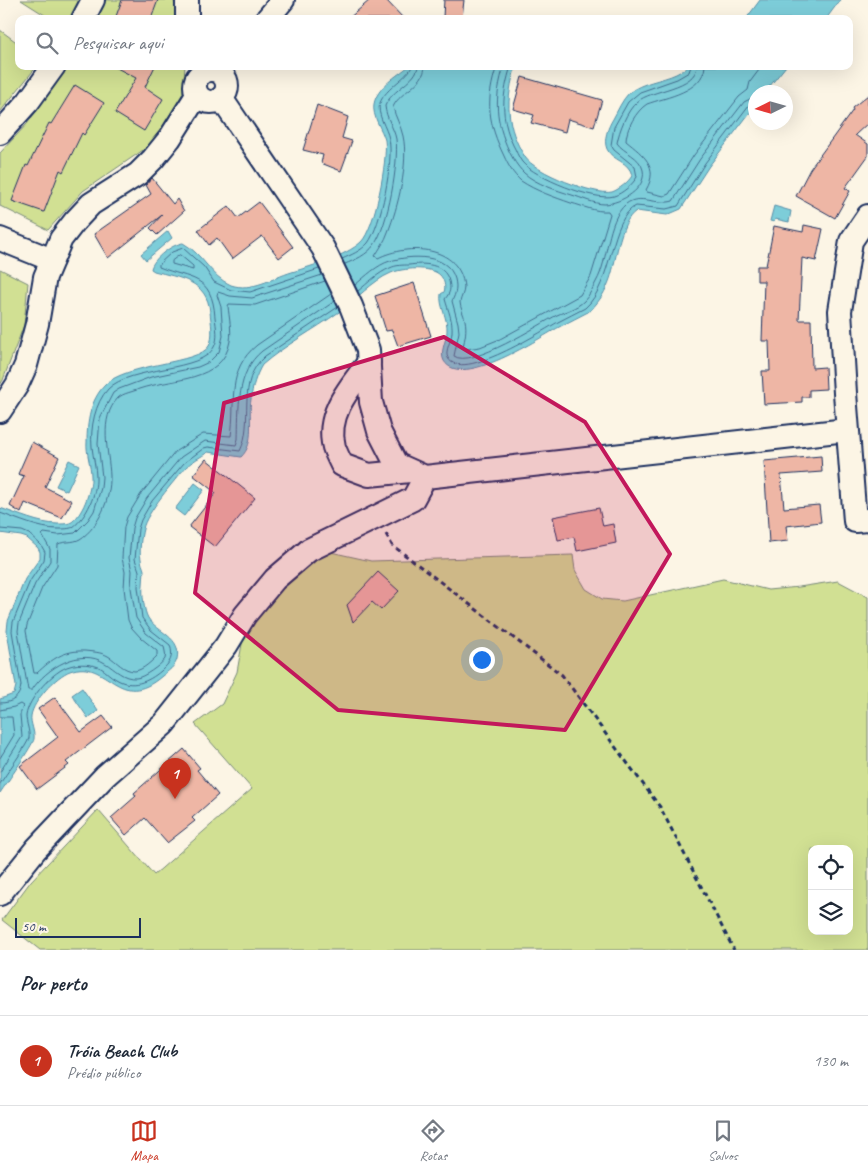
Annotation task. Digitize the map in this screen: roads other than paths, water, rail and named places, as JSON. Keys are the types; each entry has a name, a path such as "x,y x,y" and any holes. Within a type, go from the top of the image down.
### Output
{"street":[{"path":"85,15 93,0"},
{"path":"187,0 187,15"},
{"path":"270,15 283,0"},
{"path":"0,133 28,102 51,70"},
{"path":"0,412 17,385 26,365 38,324 45,277 61,240 90,204 138,174 153,159 170,138 197,96 194,83 199,75 213,70 226,80 226,91 221,98 214,102 207,102 197,96"},
{"path":"221,98 323,248 351,306 368,350 371,402 379,431 396,464 417,474"},
{"path":"868,216 852,241 840,311 855,521 868,520"},
{"path":"0,239 52,260"},
{"path":"368,362 345,393 332,420 334,445 342,465 369,475 417,474 847,430"},
{"path":"0,894 36,849 105,776 164,724 226,646 245,615 274,579 309,550 412,499 417,474"}],"water":[{"path":"760,0 840,0 829,15 749,15"},
{"path":"404,70 515,70 510,90 509,113 514,135 525,157 540,169 566,182 592,190 612,192 626,183 632,176 631,171 625,164 609,153 606,145 607,134 620,105 634,89 682,70 783,70 771,85 748,85 748,115 709,166 681,209 667,215 636,211 630,217 625,225 606,288 597,303 588,312 520,350 483,366 467,369 453,368 444,361 443,357 447,331 441,299 441,294 445,288 443,279 436,272 430,270 402,270 384,276 339,312 262,365 252,390 250,438 246,451 241,457 208,452 191,463 175,480 145,522 140,552 144,570 143,593 145,611 152,623 173,640 176,645 178,652 175,664 147,686 134,689 124,687 94,671 83,669 70,671 58,678 36,703 31,716 34,739 0,793 0,699 14,694 16,686 7,631 8,621 25,579 40,558 40,552 27,538 0,533 0,508 51,524 67,524 74,520 82,509 90,488 91,476 87,446 88,427 90,412 100,391 115,378 129,372 191,357 203,352 209,346 211,338 210,312 204,293 190,282 151,269 155,260 164,252 183,243 196,253 218,277 231,285 247,287 328,260 347,252 361,242 366,235 376,209 382,177 385,140 376,118 374,104 383,87"},
{"path":"774,206 791,211 789,222 775,219 774,222 770,221"},
{"path":"168,231 172,238 146,260 141,254"},
{"path":"69,460 79,465 67,491 56,486"},
{"path":"195,483 204,490 184,516 175,509"},
{"path":"82,688 98,711 88,718 72,695"}],"place":[{"name":"Tróia Beach Club","path":"175,799"}]}
